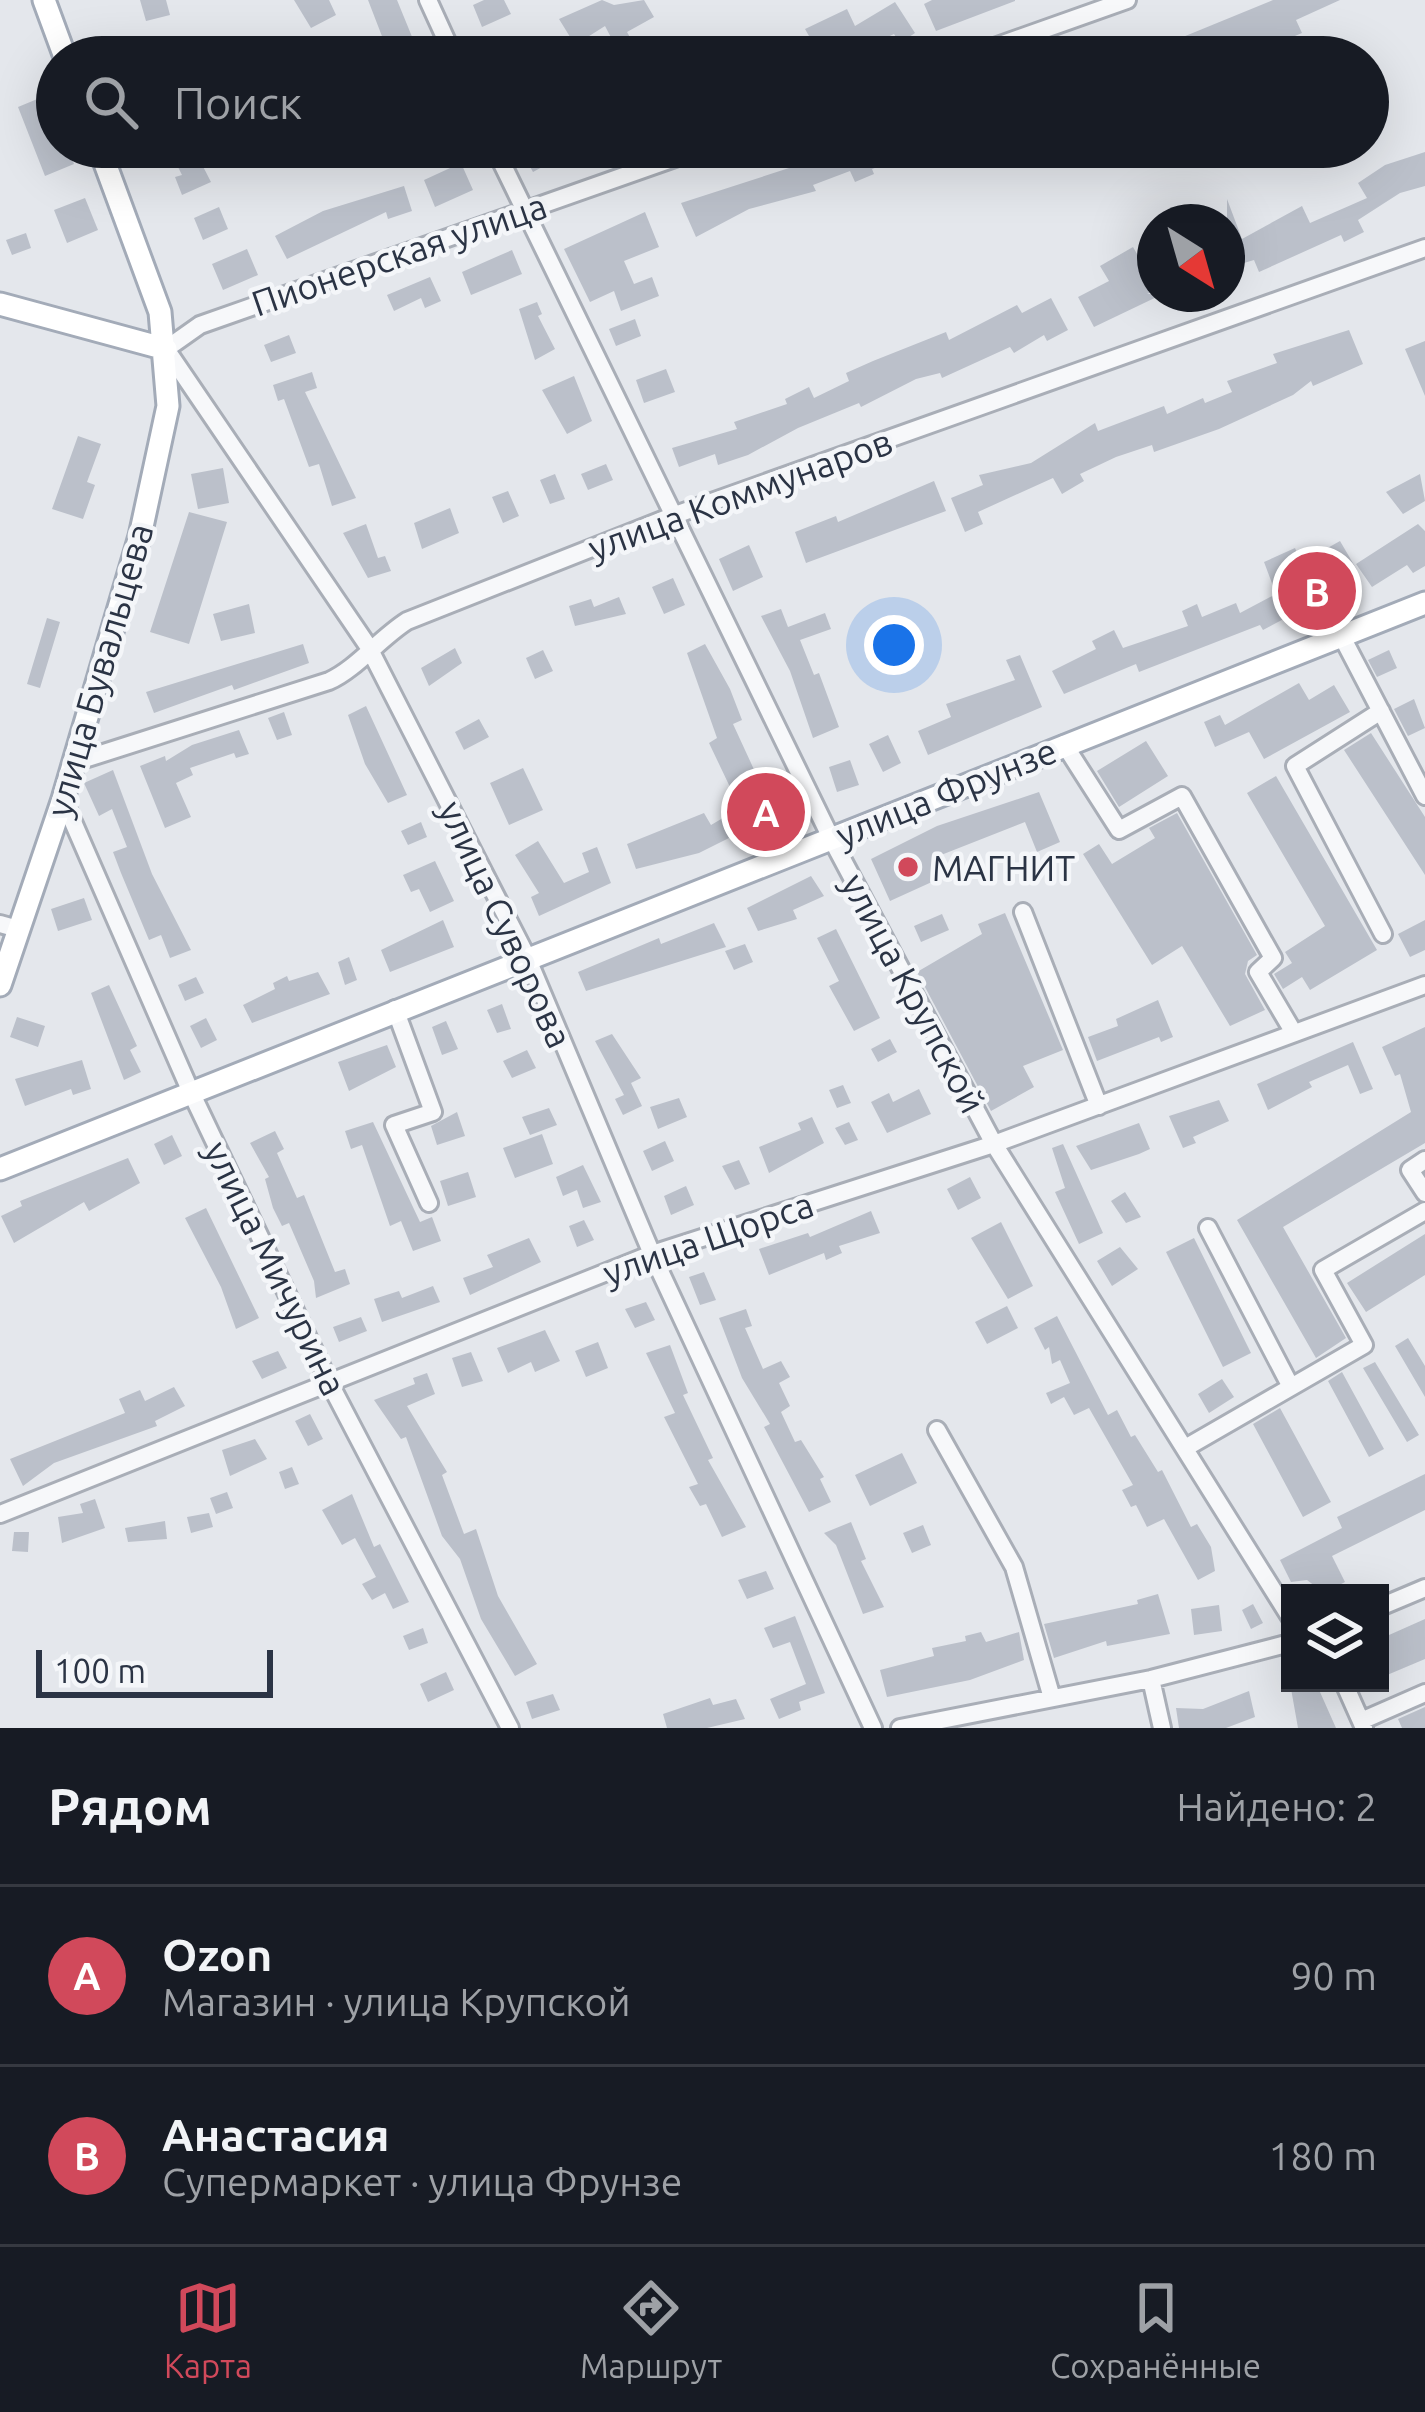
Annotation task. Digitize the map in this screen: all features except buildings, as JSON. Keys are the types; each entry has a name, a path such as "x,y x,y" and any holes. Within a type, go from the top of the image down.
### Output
{"main road":[{"path":"44,0 57,36"},
{"name":"улица Суворова","path":"106,168 160,312 166,349"},
{"path":"0,304 166,349"},
{"name":"улица Бувальцева","path":"0,986 9,927 63,799 156,469 168,406 166,349"},
{"name":"улица Фрунзе","path":"0,1169 1425,603"}],"street":[{"path":"428,0 444,36"},
{"path":"1066,0 1073,20"},
{"path":"1027,36 1127,0"},
{"name":"улица Крупской","path":"504,168 831,838 994,1144 1281,1602"},
{"name":"Пионерская улица","path":"166,349 200,325 645,168"},
{"name":"улица Коммунаров","path":"72,763 329,681 349,672 368,646 407,621 675,515 1425,248"},
{"name":"улица Суворова","path":"166,349 368,646 527,957 652,1254 873,1728"},
{"path":"1340,634 1425,796"},
{"path":"1381,711 1294,766 1383,934"},
{"path":"1064,744 1119,830 1182,796 1273,958 1258,972 1294,1034"},
{"name":"улица Мичурина","path":"63,799 190,1090 328,1380 510,1728"},
{"path":"1022,912 1099,1106"},
{"name":"улица Щорса","path":"0,1514 652,1254 994,1144 1425,985"},
{"path":"395,1009 433,1112 394,1125 429,1203"},
{"path":"1425,1160 1410,1170 1425,1192"},
{"path":"1187,1447 1364,1345 1323,1270 1425,1211"},
{"path":"1208,1228 1292,1387"},
{"path":"937,1430 1013,1567 1052,1698"},
{"path":"1389,1603 1425,1588"},
{"path":"900,1728 1151,1679 1281,1645"},
{"path":"1151,1679 1162,1728"},
{"path":"1348,1692 1362,1725 1425,1693"}],"place":[{"name":"Анастасия","path":"1317,591"},
{"name":"Ozon","path":"766,812"},
{"name":"МАГНИТ","path":"908,867"}]}
